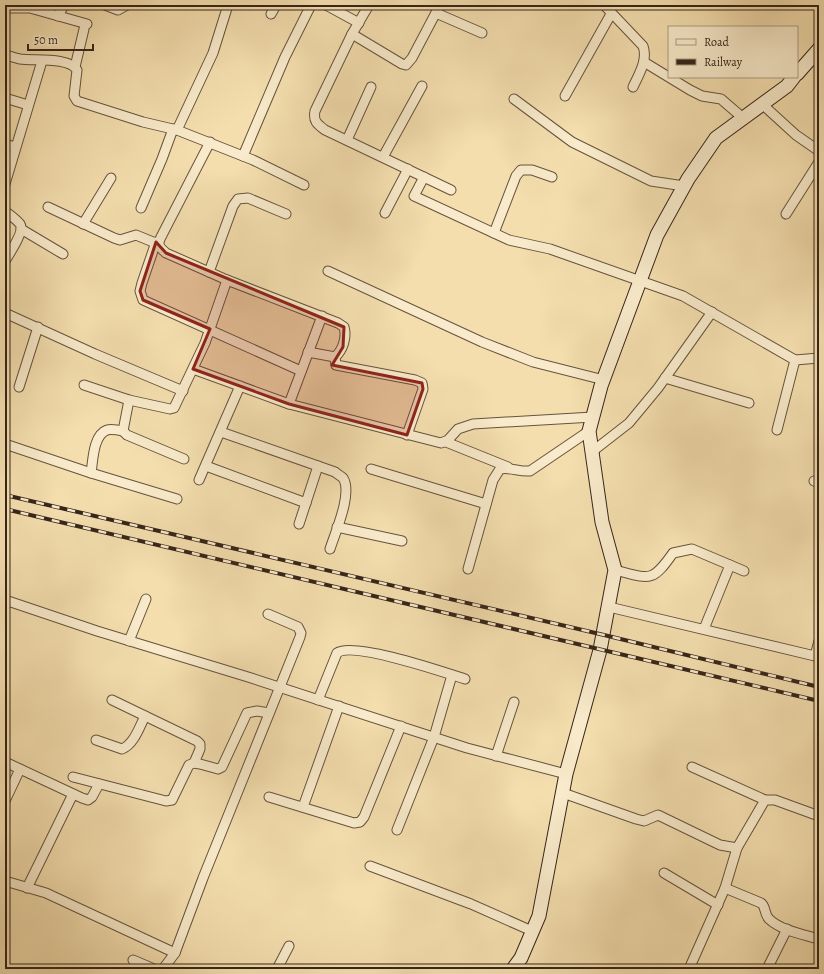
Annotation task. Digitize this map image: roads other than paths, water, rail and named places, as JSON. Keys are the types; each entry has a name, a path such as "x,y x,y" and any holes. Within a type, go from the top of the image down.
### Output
{"main road":[{"path":"798,73 819,49"},
{"path":"513,969 521,958 539,916 566,774 600,650 615,570 602,522 589,431 592,417 657,235 684,186 716,138 787,86 793,78"}],"street":[{"path":"58,16 64,5"},
{"path":"105,5 118,10 127,5"},
{"path":"141,208 175,129 213,53 228,5"},
{"path":"271,14 276,5"},
{"path":"243,156 285,57 312,5"},
{"path":"326,5 359,23"},
{"path":"369,5 352,34 315,111 315,122 325,130 451,190"},
{"path":"604,5 643,46 646,54 633,87"},
{"path":"5,6 30,8 58,16 86,27 75,68 77,70 74,96 77,101 143,122 175,129 243,156 304,185"},
{"path":"352,34 406,65 412,58 438,9 482,33"},
{"path":"565,96 611,14"},
{"path":"5,55 18,59 49,60 75,68"},
{"path":"5,184 42,60"},
{"path":"644,62 668,77"},
{"path":"670,78 702,96 721,99 743,118"},
{"path":"383,157 422,86"},
{"path":"346,140 371,87"},
{"path":"5,98 28,105"},
{"path":"514,98 572,142 651,180 684,186"},
{"path":"762,104 796,135 819,151"},
{"path":"210,142 157,243 140,291 143,300 301,371"},
{"path":"5,144 15,147"},
{"path":"786,214 819,162"},
{"path":"385,213 408,169"},
{"path":"494,234 516,176 521,170 532,170 552,177"},
{"path":"424,177 414,196 494,234 509,240 550,249 683,296 795,360 819,358"},
{"path":"83,224 111,178"},
{"path":"209,272 233,206 238,199 248,198 286,214"},
{"path":"48,208 120,240 136,235 157,243 166,253 227,280 322,316 344,327 346,332 342,347 335,357 336,366 415,380 422,383 423,389 407,435"},
{"path":"5,211 20,223 21,229 20,235 5,261"},
{"path":"21,229 63,254"},
{"path":"328,271 482,342 533,362 604,380"},
{"path":"84,385 129,400 170,409 174,408 210,329 227,280"},
{"path":"593,451 629,423 665,378 712,312"},
{"path":"5,313 183,391"},
{"path":"289,404 322,316"},
{"path":"18,387 38,328"},
{"path":"308,352 335,357"},
{"path":"777,430 795,360"},
{"path":"193,368 289,404 407,435 445,442 508,468 523,472 530,471 589,431"},
{"path":"665,378 748,402"},
{"path":"200,480 240,386"},
{"path":"123,431 129,400"},
{"path":"445,442 458,429 473,424 592,417"},
{"path":"91,473 97,441 103,432 108,429 123,431 127,435 184,459"},
{"path":"221,432 335,472 343,477 346,488 343,506 330,549"},
{"path":"5,444 91,473 178,499"},
{"path":"206,466 306,503"},
{"path":"299,524 318,466"},
{"path":"468,569 493,480 500,469 508,468"},
{"path":"371,469 486,504"},
{"path":"337,527 402,541"},
{"path":"615,570 645,578 656,575 673,553 692,549 744,571"},
{"path":"704,629 730,565"},
{"path":"129,641 146,599"},
{"path":"5,600 129,641 434,737 496,756 566,774"},
{"path":"609,606 817,656 819,640"},
{"path":"163,969 175,954 301,633 298,627 268,614"},
{"path":"318,700 336,653 341,650 348,649 390,657 465,679"},
{"path":"397,830 434,737 452,675"},
{"path":"112,700 197,741 200,744 200,749 194,763"},
{"path":"496,756 514,702"},
{"path":"303,807 339,706"},
{"path":"73,777 166,801 172,800 189,765 194,763 218,768 222,767 247,713 269,713"},
{"path":"96,740 122,749 126,748 131,743 145,716"},
{"path":"270,797 354,823 360,822 364,817 401,726"},
{"path":"5,762 88,800 92,797 99,784"},
{"path":"692,767 765,800 775,800 819,816"},
{"path":"5,801 20,769"},
{"path":"563,793 644,821 658,815 720,845 737,848"},
{"path":"27,888 73,794"},
{"path":"689,969 725,888 737,848 765,800"},
{"path":"370,866 471,904 532,931"},
{"path":"664,873 718,905"},
{"path":"5,881 46,893 175,954"},
{"path":"725,888 764,905 767,917 774,923 787,929 819,939"},
{"path":"767,969 787,929"},
{"path":"277,969 289,946"},
{"path":"133,960 154,969"}],"railway":[{"path":"5,495 604,635 819,687"},
{"path":"5,509 819,701"}]}
